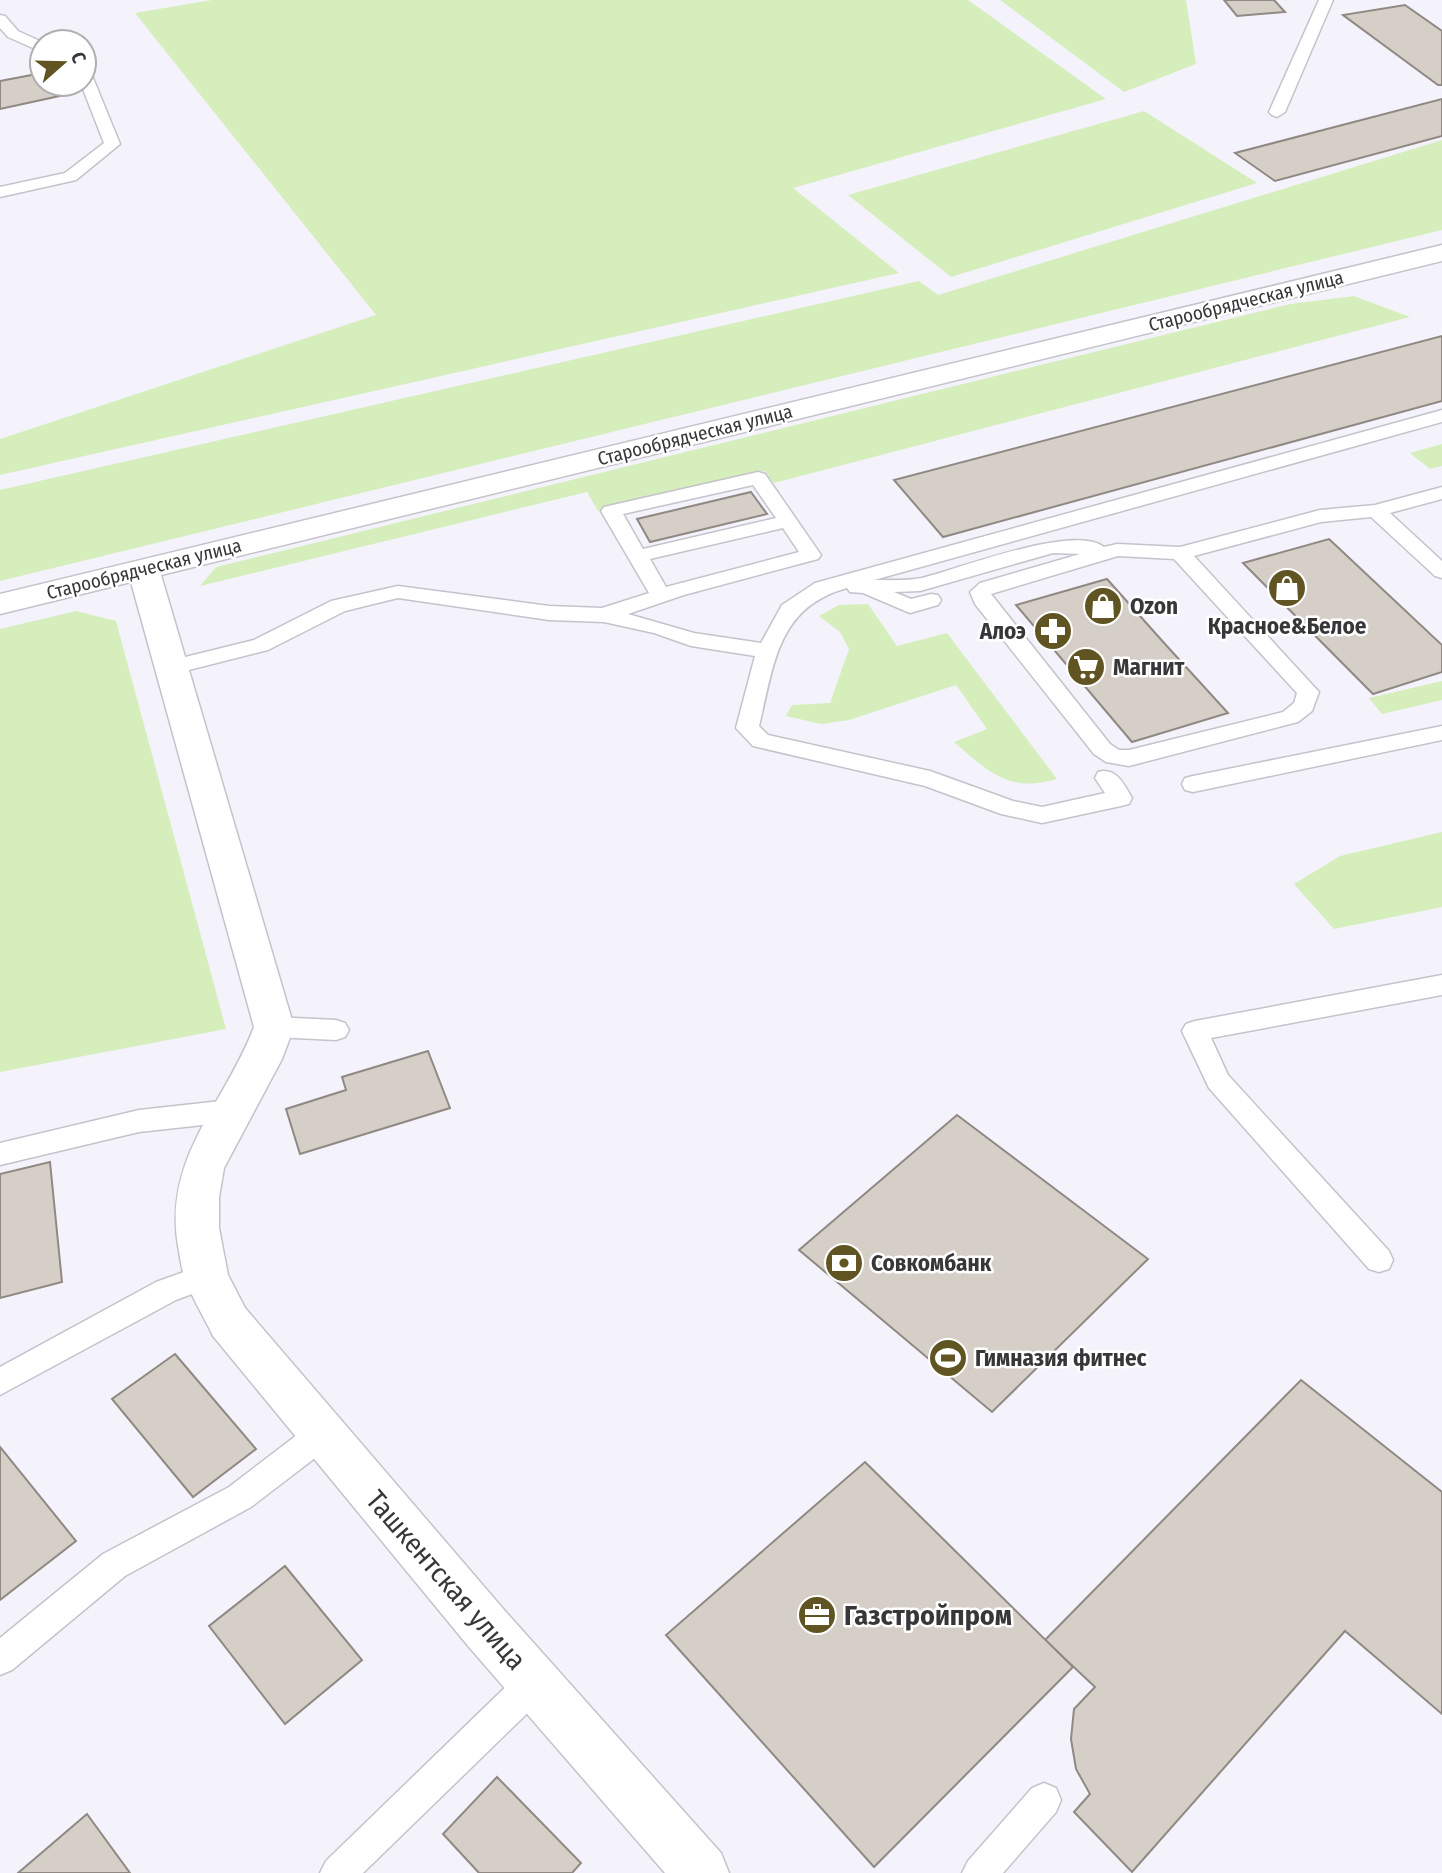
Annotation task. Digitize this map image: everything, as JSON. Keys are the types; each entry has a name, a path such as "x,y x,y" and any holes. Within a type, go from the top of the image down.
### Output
{"street":[{"name":"Старообрядческая улица","path":"0,604 1442,253"},
{"path":"143,569 274,1027"},
{"name":"Ташкентская улица","path":"274,1027 262,1059 230,1111 203,1168 197,1197 197,1228 206,1276 229,1322 321,1435 701,1873"}],"lane":[{"path":"1277,112 1326,0"},
{"path":"0,19 13,34 28,41"},
{"path":"0,192 71,177 112,144 94,98"},
{"path":"1106,778 1121,798 1041,815 1009,808 930,779 761,741 747,728 767,651 789,610 822,588 1442,416"},
{"path":"604,615 661,596 811,555 758,478 611,511 661,596"},
{"path":"822,588 920,585 1052,547 1180,553 1320,516 1376,511 1442,493"},
{"path":"1376,511 1442,572"},
{"path":"638,556 788,521"},
{"path":"1117,550 980,592 982,599 1102,749 1114,757 1129,758 1290,717 1304,706 1308,692 1180,553"},
{"path":"862,587 910,606 932,600"},
{"path":"173,667 261,645 338,606 398,592 549,613 604,615 660,628 691,639 767,651"},
{"path":"1193,784 1442,733"},
{"path":"1379,1260 1218,1081 1195,1031 1442,985"},
{"path":"274,1027 336,1030"},
{"path":"0,1154 139,1121 230,1111"},
{"path":"0,1382 166,1291 206,1276"},
{"path":"0,1659 114,1564 240,1497 321,1435"},
{"path":"338,1873 534,1683"},
{"path":"980,1873 1044,1800"}],"green space":[{"path":"212,0 968,0 1106,99 793,188 899,273 0,475 0,439 376,315 135,13"},
{"path":"1000,0 1186,0 1196,64 1124,92"},
{"path":"1144,111 1257,183 951,277 848,195"},
{"path":"1442,140 1442,230 0,581 0,490 919,281 938,295"},
{"path":"1354,296 1410,317 774,483 764,471 598,511 587,492 200,586 216,567 1290,304"},
{"path":"1442,444 1442,466 1430,469 1410,453"},
{"path":"868,604 897,646 947,633 1057,779 1025,783 1000,777 954,742 987,729 956,685 849,720 821,724 786,716 792,705 830,703 849,649 840,632 819,616 839,605"},
{"path":"76,611 116,621 226,1029 0,1072 0,629"},
{"path":"1442,681 1442,700 1382,714 1369,698"},
{"path":"1442,832 1442,907 1334,929 1294,884 1340,856"}],"building":[{"path":"1224,0 1274,0 1285,12 1237,16"},
{"path":"1405,5 1442,31 1442,85 1438,85 1343,15"},
{"path":"28,76 28,98 50,98 0,109 0,81"},
{"path":"1442,99 1442,136 1275,181 1235,153"},
{"path":"1442,336 1442,401 943,537 894,480"},
{"path":"751,492 767,514 650,542 637,519"},
{"path":"1329,539 1442,645 1442,672 1373,694 1243,563"},
{"path":"1107,579 1228,713 1132,742 1016,605"},
{"path":"428,1051 450,1108 300,1154 286,1109 346,1090 342,1077"},
{"path":"957,1115 1148,1259 992,1412 799,1250"},
{"path":"50,1162 62,1282 0,1298 0,1174"},
{"path":"175,1354 256,1449 193,1497 112,1399"},
{"path":"1301,1380 1442,1492 1442,1714 1345,1631 1132,1872 1074,1812 1090,1794 1076,1769 1071,1739 1074,1709 1095,1687 1045,1640"},
{"path":"0,1447 76,1541 0,1600"},
{"path":"865,1462 1073,1667 874,1867 666,1635"},
{"path":"285,1566 362,1660 285,1724 209,1626"},
{"path":"497,1777 581,1863 572,1873 479,1873 443,1834"},
{"path":"87,1814 130,1873 18,1873"}],"place":[{"name":"Красное&Белое","path":"1287,588"},
{"name":"Ozon","path":"1103,606"},
{"name":"Алоэ","path":"1053,631"},
{"name":"Магнит","path":"1086,667"},
{"name":"Совкомбанк","path":"844,1263"},
{"name":"Гимназия фитнес","path":"948,1358"},
{"name":"Газстройпром","path":"817,1615"}]}
